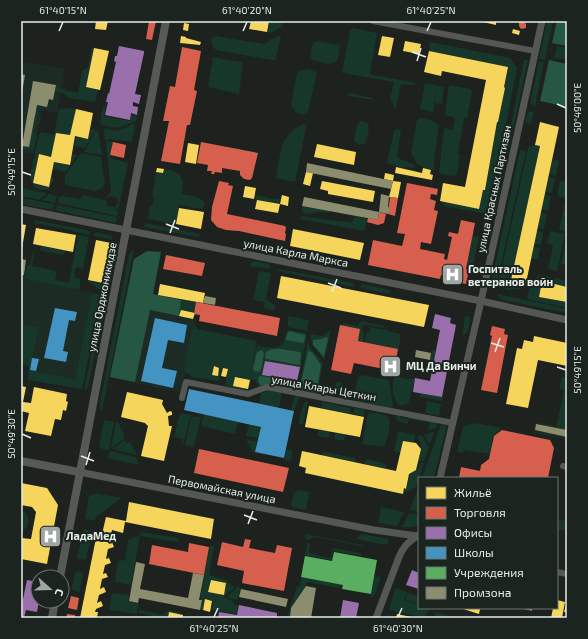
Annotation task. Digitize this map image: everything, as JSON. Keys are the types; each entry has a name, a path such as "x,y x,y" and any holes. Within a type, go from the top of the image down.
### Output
{"main road":[{"name":"улица Орджоникидзе","path":"61,569 166,21"},
{"name":"Первомайская улица","path":"21,461 79,472"}],"street":[{"path":"373,21 535,51"},
{"name":"улица Красных Партизан","path":"440,477 481,301 542,21"},
{"name":"улица Карла Маркса","path":"21,209 481,301 567,320"},
{"name":"улица Клары Цеткин","path":"182,398 186,382 248,394 267,387 453,423"},
{"name":"Первомайская улица","path":"79,472 374,530 418,537"},
{"path":"376,618 402,549 408,542 418,537"}],"shaded area":[{"path":"21,61 65,69 57,113 42,110 33,154 21,152"},
{"path":"21,278 92,293 75,379 30,370 39,328 21,324"},
{"path":"132,307 196,320 181,393 116,379"},
{"path":"535,421 567,428 567,440 533,433"}],"green space":[{"path":"269,21 283,21 282,27 271,33 267,32"},
{"path":"547,21 553,21 545,60 539,59"},
{"path":"557,21 567,21 567,46 552,43"},
{"path":"353,28 377,33 370,74 415,83 415,85 401,84 396,108 394,108 394,105 390,99 394,82 342,73 350,30"},
{"path":"216,36 264,44 277,36 281,36 276,58 275,60 272,60 216,50 213,47 211,40"},
{"path":"317,41 340,45 338,59 336,62 328,64 312,60 311,49 314,42"},
{"path":"430,42 510,58 517,68 488,214 444,206 441,201 479,208 483,190 485,190 508,67 429,51"},
{"path":"557,46 567,48 567,60 554,58"},
{"path":"95,47 109,51 94,48 86,87 98,90 95,102 68,98 65,94 55,91 56,85 67,91 78,93 82,71 88,67 92,48"},
{"path":"213,57 243,63 239,94 208,87"},
{"path":"524,59 528,60 508,153 505,156"},
{"path":"549,60 567,64 567,107 540,101"},
{"path":"539,61 544,62 535,107 530,103"},
{"path":"308,69 317,73 308,112 302,115 295,112 291,104 297,73"},
{"path":"425,83 444,87 442,103 439,104 435,103 437,88 433,112 420,109"},
{"path":"449,85 470,89 472,92 467,118 464,118 458,154 460,155 457,174 454,176 440,174 439,172 444,128 453,130 455,118 445,115"},
{"path":"349,93 373,98 374,100 348,96 347,95"},
{"path":"106,103 104,116 130,121 131,115 137,116 136,121 118,128 102,125 100,123 102,112"},
{"path":"37,105 39,106 34,133 37,136 34,148 29,150 21,149 22,141 22,146 29,147"},
{"path":"59,109 76,109 70,135 56,133 51,157 39,154 33,183 30,179 30,175 39,135 41,132 54,135"},
{"path":"534,111 531,124 525,123 528,112"},
{"path":"419,118 433,121 439,126 434,170 420,165 411,153 417,120"},
{"path":"360,121 368,123 369,129 367,140 364,144 360,145 355,142 354,137 356,128"},
{"path":"307,123 295,182 276,178 283,144 286,138 298,127"},
{"path":"133,124 135,125 132,142 110,139 105,141 104,128 117,131"},
{"path":"91,129 96,130 85,148 74,146 76,137 89,139"},
{"path":"396,129 401,130 397,158 411,163 414,165 414,168 400,167 387,163 394,131"},
{"path":"96,131 98,131 102,155 84,152"},
{"path":"106,142 113,142 110,158 128,163 118,211 115,207 118,202 117,198 110,196 106,200 107,206 114,207 118,213 117,216 58,203 59,197 62,196 80,199 84,195 105,200 111,191"},
{"path":"529,146 540,146 512,280 525,283 527,279 530,279 527,286 519,289 508,290 500,285 499,281 528,148"},
{"path":"520,150 526,151 497,283 495,286 490,288"},
{"path":"81,153 101,157 105,183 100,189 95,191 65,185 65,176"},
{"path":"72,154 77,155 66,172 53,169 54,162 69,165"},
{"path":"553,159 559,161 556,176 549,174"},
{"path":"164,169 178,173 183,183 182,194 198,198 204,202 202,209 179,205 176,224 148,219 150,206 152,206 154,197 152,197 156,172 163,173"},
{"path":"51,177 53,177 53,181 49,189 41,190 33,186 33,184 49,187"},
{"path":"549,177 555,178 552,193 546,192"},
{"path":"560,181 567,182 566,231 559,230 566,198 557,196"},
{"path":"498,187 501,187 495,214 492,216"},
{"path":"21,188 47,194 39,200 21,196"},
{"path":"49,194 57,196 55,203 42,200"},
{"path":"257,195 273,199 279,198 280,200 278,203 256,200"},
{"path":"545,195 551,196 548,211 542,209"},
{"path":"21,198 54,204 53,210 21,204"},
{"path":"57,205 117,217 116,223 58,211 56,209"},
{"path":"302,206 330,211 331,213 320,212 306,214 301,211"},
{"path":"541,213 547,214 544,229 538,228"},
{"path":"301,216 352,223 355,216 367,219 364,231 301,219"},
{"path":"35,220 88,230 90,235 34,223"},
{"path":"145,223 201,234 198,237 144,227"},
{"path":"537,231 543,232 541,245 534,244"},
{"path":"550,231 565,234 557,271 548,269 553,245 547,244"},
{"path":"96,232 110,235 112,240 93,236"},
{"path":"78,235 89,237 83,269 76,267 74,278 81,279 79,290 21,278 21,275 25,276 27,265 30,265 33,251 32,266 57,271 55,280 69,283"},
{"path":"472,236 479,237 472,271 466,269"},
{"path":"567,237 567,265 561,264"},
{"path":"41,246 65,251 64,255 41,251"},
{"path":"116,246 88,388 84,390 113,248"},
{"path":"534,247 540,248 538,259 531,259"},
{"path":"134,249 102,411 99,408 129,254"},
{"path":"147,251 161,252 153,294 181,300 179,316 150,310 135,382 110,377 134,259"},
{"path":"254,261 269,264 270,269 250,266"},
{"path":"279,269 353,283 354,287 278,271"},
{"path":"259,271 271,273 266,299 275,305 274,311 264,308 265,302 253,300"},
{"path":"538,275 551,277 550,283 542,282 539,297 567,302 567,308 527,299 530,286"},
{"path":"555,278 567,281 566,286 554,284"},
{"path":"88,282 103,285 102,291"},
{"path":"362,284 390,290 389,294 360,288"},
{"path":"92,293 101,295 82,389 28,380 29,366 21,364 21,324 39,327 30,370 75,379"},
{"path":"498,294 567,309 567,313 502,300"},
{"path":"155,295 197,302 193,319 152,311"},
{"path":"288,316 309,320 307,331 288,327"},
{"path":"465,317 471,317 467,333 462,335"},
{"path":"362,321 384,326 383,328 366,325 363,326 363,342 358,341 360,329 340,325 344,323 358,326"},
{"path":"193,326 197,327 197,329 257,341 252,368 257,345 271,348 278,347 283,343 287,330 305,333 307,335 296,391 278,387 280,378 297,381 299,367 265,361 262,375 277,378 276,387 259,387 255,380 251,379 248,391 227,386 225,385 228,369 222,368 219,381 192,377 185,373 184,369 189,344 194,344 189,343"},
{"path":"386,326 387,331 401,334 394,371 398,349 365,342 366,334 370,331 369,327 385,330"},
{"path":"331,329 324,360 312,344 310,334 323,336"},
{"path":"289,331 305,335 303,343 286,340"},
{"path":"326,337 328,339 324,357 313,345 313,340"},
{"path":"308,339 309,346 323,363 317,394 299,390"},
{"path":"272,349 300,352 300,364 265,358 266,352"},
{"path":"262,350 264,353 261,370 255,372 253,369 257,352"},
{"path":"432,350 436,351 433,366 428,365"},
{"path":"308,351 312,352 321,365 317,390 313,392 303,390 300,387"},
{"path":"361,375 389,380 393,406 391,408 353,399 358,378"},
{"path":"259,376 275,378 276,383 273,385 260,385 258,381"},
{"path":"396,377 408,379 415,378 409,403 400,406 396,401 394,394 393,379"},
{"path":"562,377 567,378 567,430 556,428 564,390 559,389"},
{"path":"280,381 296,382 296,387 294,390 279,387"},
{"path":"336,382 342,382 339,394 334,393"},
{"path":"268,390 282,393 279,408 259,404 261,393"},
{"path":"420,393 443,398 442,401 420,397"},
{"path":"295,395 300,396 294,411 291,411"},
{"path":"308,400 303,425 299,424 302,407"},
{"path":"427,401 441,404 439,416 425,413"},
{"path":"322,402 351,408 350,414 321,408"},
{"path":"354,408 365,410 364,416 353,414"},
{"path":"368,412 383,414 389,418 389,431 384,447 362,444"},
{"path":"180,413 193,415 190,418 183,446 183,439 174,437"},
{"path":"204,414 238,422 235,434 201,426"},
{"path":"397,414 400,414 400,418 408,419 409,417 438,422 436,428 428,431 430,423 409,419 408,424 400,422 396,419"},
{"path":"194,416 201,417 194,447 185,445 191,418"},
{"path":"104,420 114,422 109,450 102,449 99,446"},
{"path":"116,422 125,435 123,437 124,439 111,448"},
{"path":"475,423 502,428 493,436 490,454 464,450 463,453 457,452 463,426"},
{"path":"249,424 261,427 258,438 246,436"},
{"path":"441,424 447,425 434,477 422,477"},
{"path":"319,430 330,432 329,438 317,436"},
{"path":"398,431 415,435 414,443 403,441 400,453 394,451"},
{"path":"435,431 430,445 424,435"},
{"path":"335,433 345,435 344,441 334,439"},
{"path":"418,435 422,436 429,447 424,461 418,460 421,448 420,441 417,439"},
{"path":"246,439 257,442 255,452 252,451"},
{"path":"125,440 126,443 130,442 137,455 112,449"},
{"path":"289,449 293,451 291,460 286,461 286,450"},
{"path":"110,451 136,457 139,465 108,458"},
{"path":"324,452 355,458 356,462 322,455"},
{"path":"366,459 385,463 387,469 364,464"},
{"path":"420,462 424,463 419,477 418,477 416,487 404,493 405,488 407,488 410,473 419,469"},
{"path":"418,489 418,512 410,510"},
{"path":"300,490 309,492 306,510 292,507 291,505 294,493"},
{"path":"96,493 121,498 95,518 95,521 85,519 89,496"},
{"path":"381,507 404,512 397,526 378,523"},
{"path":"21,512 26,513 28,521 26,528 22,531"},
{"path":"409,513 418,515 418,524 407,528 402,527"},
{"path":"558,521 567,521 567,530 558,530"},
{"path":"84,529 92,532 85,560 78,559 77,557"},
{"path":"141,532 179,538 178,542 140,536"},
{"path":"306,534 363,546 315,537 308,540 305,538"},
{"path":"361,534 389,539 388,543 386,545 356,539"},
{"path":"140,536 131,585 116,582 118,561 125,560 128,540"},
{"path":"307,543 310,543 309,553 330,558 333,548 361,553 361,556 333,551 331,560 305,555"},
{"path":"210,545 214,547 209,575 224,579 234,587 232,591 229,591 221,602 225,597 235,605 238,605 237,614 211,610 213,601 205,599 203,610 200,610 202,600 200,600","holes":["211,580 226,583 224,595 208,592"]},
{"path":"76,571 82,572 83,574 80,591 77,592 71,589"},
{"path":"375,576 381,577 374,597 371,598"},
{"path":"302,577 343,585 338,588 307,582 306,586 291,608 290,618 287,618 297,586 300,585"},
{"path":"237,587 240,589 238,599 236,600 229,598 228,596"},
{"path":"395,588 407,592 404,600 418,605 418,609 429,609 425,618 389,610"},
{"path":"407,593 418,596 418,604 405,600"},
{"path":"112,594 129,595 128,601 139,604 137,614 109,610"},
{"path":"139,610 163,615 162,618 139,613"},
{"path":"169,610 189,615 169,612 168,618 163,618 164,613"},
{"path":"436,612 456,618 434,618"}],"building: Жильё":[{"path":"96,21 108,21 106,30 95,29"},
{"path":"251,21 269,21 267,32 249,29"},
{"path":"479,21 496,21 496,25"},
{"path":"184,23 189,24 188,31 183,30"},
{"path":"513,29 520,31 519,35 512,33"},
{"path":"181,36 201,42 200,45 180,43"},
{"path":"382,36 394,38 390,57 378,55"},
{"path":"405,41 421,44 419,54 403,51"},
{"path":"94,48 109,51 100,90 86,87"},
{"path":"429,51 508,67 485,190 483,190 479,209 440,201 443,183 465,187 486,80 442,71 441,76 424,72"},
{"path":"76,109 93,113 88,139 75,136 70,165 54,162 49,187 33,183 39,154 51,157 56,133 70,135"},
{"path":"540,122 559,127 526,283 511,280 540,146 535,145"},
{"path":"188,143 199,145 196,164 185,162"},
{"path":"317,144 356,152 354,165 314,157"},
{"path":"396,167 422,173 423,168 431,170 430,174 433,175 432,180 395,173"},
{"path":"157,168 164,169 163,173 156,172"},
{"path":"306,172 313,173 310,186 303,184"},
{"path":"385,173 394,175 393,181 384,179"},
{"path":"322,181 375,191 373,202 328,194 328,191 320,189"},
{"path":"393,181 401,182 398,198 389,197"},
{"path":"245,186 256,188 254,199 243,197"},
{"path":"282,195 289,197 288,206 280,204"},
{"path":"257,200 280,204 278,213 255,209"},
{"path":"179,208 204,212 201,229 176,224"},
{"path":"21,224 26,225 22,248 21,248"},
{"path":"36,228 76,235 73,252 33,244"},
{"path":"293,229 364,243 360,260 290,246"},
{"path":"96,240 111,243 103,283 88,280"},
{"path":"281,276 429,305 424,327 277,298"},
{"path":"542,281 567,287 567,302 539,297"},
{"path":"160,284 205,293 203,303 158,295"},
{"path":"181,310 195,313 193,319 179,316"},
{"path":"534,336 567,343 567,366 538,360 528,408 506,404 517,348 522,349 524,340 533,342"},
{"path":"214,366 219,368 218,376 212,375"},
{"path":"223,368 228,369 226,377 221,376"},
{"path":"235,377 250,380 248,389 233,386"},
{"path":"21,386 26,387 23,402 31,403 34,387 67,394 66,401 68,402 66,411 63,410 61,420 55,419 51,436 25,431 29,413 21,411"},
{"path":"127,392 163,400 162,404 167,413 170,411 172,412 172,415 168,416 169,426 172,426 164,461 141,456 148,426 145,423 121,417"},
{"path":"309,406 364,417 360,437 305,427"},
{"path":"403,441 416,443 421,449 416,470 409,474 406,489 404,488 403,494 305,473 306,468 299,466 302,451 396,471"},
{"path":"21,483 47,488 58,505 47,564 21,559 21,538 31,539 36,512 32,507 21,505"},
{"path":"129,502 214,519 211,539 125,522 123,533 112,530 109,544 112,542 114,547 108,549 106,559 109,558 111,563 105,565 103,574 106,573 108,577 102,579 100,589 104,587 106,592 99,595 97,603 101,601 103,606 96,609 95,612 98,612 97,618 80,618 97,533 102,534 106,517 126,521"},
{"path":"211,580 226,583 224,595 208,592"},
{"path":"205,599 212,601 210,612 203,610"},
{"path":"558,600 565,602 562,618 551,618 553,609 558,609"},
{"path":"566,605 567,612 564,612"},
{"path":"463,609 480,609 479,614"},
{"path":"169,612 183,615 183,618 168,618"},
{"path":"397,614 411,617 411,618 396,618"}],"building: Торговля":[{"path":"149,21 156,21 152,40 146,39"},
{"path":"519,21 524,21 526,28 521,29 519,26"},
{"path":"182,47 201,51 194,90 197,91 190,125 187,125 180,164 161,161 169,121 163,121 170,86 175,87"},
{"path":"113,142 126,145 124,158 110,155"},
{"path":"201,142 258,153 252,178 250,180 244,179 240,175 240,171 222,168 222,173 215,172 214,174 211,174 212,171 207,171 208,165 197,163"},
{"path":"219,181 229,183 228,185 233,186 227,214 285,226 285,241 217,227 211,220 212,207"},
{"path":"407,183 438,189 437,195 431,194 430,199 436,201 434,210 438,211 431,244 421,242 420,249 445,254 444,259 447,260 452,237 448,236 449,232 458,234 461,220 475,223 466,269 469,270 466,284 446,280 446,276 441,275 440,279 368,265 373,240 402,246 405,234 397,233"},
{"path":"390,197 398,198 395,216 388,214"},
{"path":"379,212 386,214 384,223 378,225 367,222 368,218 378,220"},
{"path":"166,255 205,263 202,276 163,269"},
{"path":"196,302 280,318 277,336 199,321 200,315 194,314"},
{"path":"340,325 360,329 358,341 398,349 394,371 354,363 351,374 331,370"},
{"path":"492,326 505,329 504,334 508,335 497,393 481,390 492,336 490,335"},
{"path":"502,430 550,440 554,448 548,477 459,477 461,467 480,471 481,465 489,459 494,436"},
{"path":"199,449 289,468 283,492 194,473"},
{"path":"245,539 251,540 249,548 275,553 277,545 292,548 284,591 242,583 244,571 217,565 222,542 243,547"},
{"path":"189,543 209,547 204,575 149,564 152,545 188,552"},
{"path":"71,596 79,598 77,610 70,608"},
{"path":"67,614 75,615 75,618 66,618"}],"building: Офисы":[{"path":"119,46 144,51 135,94 141,95 139,104 133,102 133,106 138,107 137,115 131,113 130,120 105,115 108,102 106,102 116,62 114,61 115,56 117,56"},
{"path":"435,314 451,318 450,323 456,325 442,397 413,392 415,378 430,381 440,330 432,328"},
{"path":"265,361 300,367 297,381 262,375"},
{"path":"412,570 418,573 418,589 406,585"},
{"path":"27,580 30,581 30,609 38,609 37,612 26,610 24,618 21,618 21,609"},
{"path":"343,600 359,603 356,618 340,618"},
{"path":"239,605 277,613 277,618 218,618 219,612 237,615"}],"building: Школы":[{"path":"55,308 77,312 75,321 69,320 63,351 68,352 66,362 44,358"},
{"path":"155,318 187,325 184,343 168,340 162,368 177,371 173,388 141,381"},
{"path":"32,358 39,359 36,371 30,370"},
{"path":"189,389 294,411 284,458 255,452 261,427 184,410"}],"building: Учреждения":[{"path":"334,552 377,560 371,594 342,589 343,585 301,577 305,556 332,561"}],"building: Промзона":[{"path":"21,74 25,75 22,93 21,93"},
{"path":"33,81 56,85 53,100 49,99 47,107 37,105 29,147 22,146"},
{"path":"307,163 393,181 391,189 306,172"},
{"path":"381,194 389,196 388,207 390,208 388,214 379,212"},
{"path":"304,197 379,212 378,220 302,206"},
{"path":"21,259 26,260 24,275 21,275"},
{"path":"205,296 216,298 215,305 203,303"},
{"path":"416,350 431,353 430,360 415,357"},
{"path":"536,424 567,430 567,437 535,430"},
{"path":"136,562 145,564 140,589 188,598 193,573 204,575 199,600 202,600 200,610 139,598 138,603 129,601"},
{"path":"306,586 316,588 311,618 290,618 291,608"},
{"path":"241,589 288,599 286,607 239,597"}],"place":[{"name":"Госпиталь ветеранов войн","path":"453,275"},
{"name":"МЦ Да Винчи","path":"390,366"},
{"name":"ЛадаМед","path":"50,536"}]}
